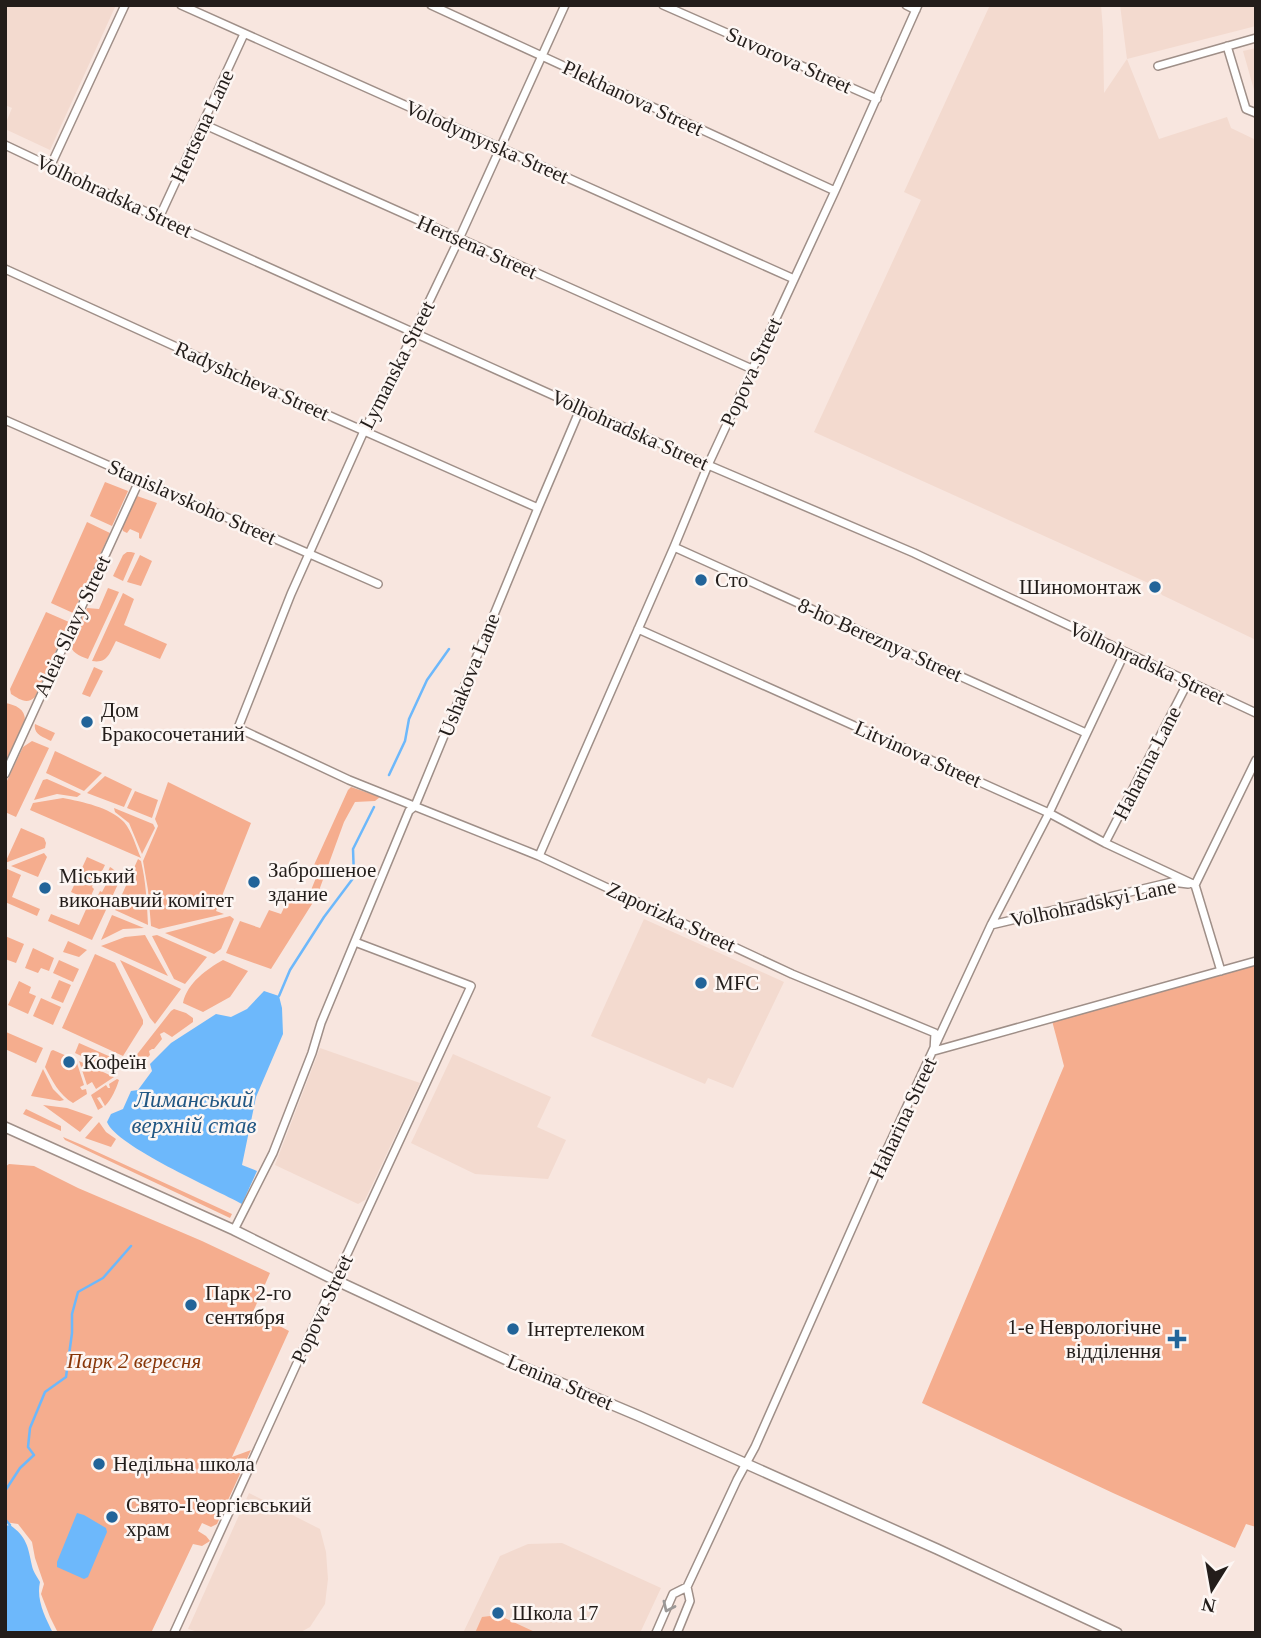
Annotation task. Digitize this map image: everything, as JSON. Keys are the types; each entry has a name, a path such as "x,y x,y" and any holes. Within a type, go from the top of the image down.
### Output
{"street":[{"path":"50,167 125,5"},
{"name":"Volodymyrska Street","path":"181,5 794,279"},
{"name":"Plekhanova Street","path":"430,5 835,191"},
{"name":"Lymanska Street","path":"238,728 290,594 364,431 459,239 565,5"},
{"name":"Suvorova Street","path":"663,5 877,99"},
{"path":"906,5 917,8"},
{"name":"Popova Street","path":"539,856 708,465 917,8"},
{"name":"Hertsena Lane","path":"159,218 244,34"},
{"path":"1157,66 1256,38"},
{"path":"1227,46 1246,109 1256,113"},
{"name":"Hertsena Street","path":"203,124 752,369"},
{"name":"Volhohradska Street","path":"5,145 159,218 708,465 914,553 1256,713"},
{"name":"Radyshcheva Street","path":"5,269 538,508"},
{"name":"Ushakova Lane","path":"234,1230 273,1153 325,1012 409,811 415,806 581,407"},
{"name":"Stanislavskoho Street","path":"5,419 378,584"},
{"name":"Aleia Slavy Street","path":"5,774 140,479"},
{"name":"8-ho Bereznya Street","path":"674,547 1086,733"},
{"name":"Litvinova Street","path":"638,629 1049,813 1105,843 1195,885"},
{"name":"Haharina Street","path":"677,1633 690,1601 687,1587 755,1447 888,1147 1125,652"},
{"name":"Haharina Lane","path":"1105,843 1188,682"},
{"name":"Zaporizka Street","path":"238,728 349,780 539,856 792,974 935,1034 934,1051"},
{"path":"1221,971 1195,885 1256,760"},
{"name":"Volhohradskyi Lane","path":"992,925 1172,882 1195,885"},
{"name":"Popova Street","path":"174,1633 471,986 355,942"},
{"path":"934,1051 1256,961"},
{"name":"Lenina Street","path":"5,1127 234,1230 511,1362 937,1549 1117,1633"},
{"name":"Haharina Street","path":"656,1633 673,1594 687,1587"}],"shaded area":[{"path":"5,5 116,5 50,150 5,129 12,108 5,105"},
{"path":"990,5 1101,5 1104,93 1127,59 1159,139 1227,117 1231,128 1256,140 1256,640 1162,595 1155,586 814,432 921,200 904,192"},
{"path":"1120,5 1256,5 1256,26 1127,59"},
{"path":"1256,48 1256,97 1243,51"},
{"path":"644,919 784,982 733,1088 708,1078 705,1084 591,1036"},
{"path":"320,1048 420,1083 365,1200 358,1204 275,1165"},
{"path":"453,1054 551,1097 537,1127 566,1140 548,1179 475,1174 411,1143"},
{"path":"249,1493 320,1529 326,1552 328,1579 325,1604 310,1627 299,1633 202,1633 188,1629"},
{"path":"562,1543 661,1588 640,1633 463,1633 500,1556 528,1544"}],"green space":[{"path":"105,482 128,491 112,526 90,516"},
{"path":"137,496 157,503 141,539 139,533 130,529 127,533 122,527"},
{"path":"87,522 110,533 73,613 51,603"},
{"path":"127,552 135,553 123,581 113,576"},
{"path":"140,555 152,561 141,586 127,582"},
{"path":"108,588 119,592 88,659 73,650 71,640 87,608 99,609"},
{"path":"123,593 134,599 124,625 167,644 160,659 116,641 105,659 92,661"},
{"path":"46,612 69,622 35,697 29,701 23,700 11,694 10,689"},
{"path":"94,667 103,671 90,697 82,694"},
{"path":"5,703 19,708 25,720 5,763"},
{"path":"35,724 55,733 51,741 37,733"},
{"path":"32,741 49,748 16,817 5,812 5,785 23,747"},
{"path":"55,751 102,773 84,791 46,773"},
{"path":"105,776 132,789 124,807 87,793"},
{"path":"47,779 81,794 77,797 57,794 34,800 43,780"},
{"path":"168,782 251,823 216,911 224,914 159,929 151,926 143,861 158,826 155,819"},
{"path":"351,787 380,797 375,801 355,802 344,822 317,896 271,969 226,953 240,921 260,928 269,910 281,914 293,889 309,895 320,868 314,865"},
{"path":"135,791 158,800 152,818 127,808"},
{"path":"63,798 95,806 118,817 129,830 141,858 30,810 33,803"},
{"path":"114,808 153,824 155,828 142,854 129,823 115,812"},
{"path":"21,828 44,838 45,848 5,863"},
{"path":"44,853 47,857 38,877 11,866"},
{"path":"87,857 105,865 102,871 99,871 89,900 71,892"},
{"path":"138,859 141,861 144,877 148,925 115,910"},
{"path":"110,867 117,874 118,884 92,940 48,921 51,914 79,925 88,905 93,906 100,891 102,892 110,877 107,874"},
{"path":"5,868 21,875 12,897 40,909 37,916 5,902"},
{"path":"112,915 144,928 123,929 101,940"},
{"path":"230,916 234,919 221,949 214,954 165,933"},
{"path":"145,935 168,976 101,946 125,937"},
{"path":"157,935 207,957 185,984 174,979 152,936"},
{"path":"5,936 24,944 16,963 5,959"},
{"path":"68,941 87,950 79,957 63,952"},
{"path":"33,948 54,958 49,971 41,968 38,973 25,968"},
{"path":"95,954 115,963 143,1020 123,1056 62,1028"},
{"path":"59,960 79,969 73,982 53,973"},
{"path":"120,960 181,989 155,1024 150,1018"},
{"path":"223,960 248,971 230,997 203,1012 183,1003 193,983"},
{"path":"1256,961 1256,1527 1246,1524 1235,1548 922,1403 1064,1066 1051,1017"},
{"path":"59,980 71,985 63,1003 51,998"},
{"path":"19,981 31,987 29,993 36,996 28,1014 8,1005"},
{"path":"41,998 61,1007 53,1025 33,1016"},
{"path":"174,1009 186,1013 193,1018 193,1022 172,1037 164,1032 160,1034 162,1039 149,1051 150,1055 140,1065 135,1061 135,1057"},
{"path":"6,1032 43,1048 36,1063 5,1049"},
{"path":"79,1043 120,1061 115,1072 75,1053"},
{"path":"53,1050 76,1060 84,1085 80,1087 82,1090 86,1089 87,1094 73,1103 60,1092 45,1067"},
{"path":"79,1061 114,1077 96,1089 92,1082 87,1085"},
{"path":"43,1069 53,1089 64,1100 31,1096"},
{"path":"119,1080 115,1090 105,1106 100,1097 97,1098 103,1107 98,1110 91,1095 106,1085 110,1088 109,1084"},
{"path":"43,1105 67,1108 93,1117 80,1132"},
{"path":"26,1109 61,1126 61,1131 23,1114"},
{"path":"99,1122 106,1132 116,1139 111,1147 85,1138"},
{"path":"63,1137 82,1145 232,1214 230,1218"},
{"name":"Парк 2 вересня","path":"9,1164 34,1166 270,1273 253,1312 289,1331 232,1457 251,1450 217,1524 211,1527 202,1523 198,1531 210,1541 202,1546 193,1544 151,1633 58,1633 41,1594 44,1584 32,1542 18,1524 5,1522 5,1167"},
{"path":"498,1615 537,1633 475,1633 482,1617"}],"water":[{"name":"Лиманський верхній став","path":"264,991 279,996 283,1034 256,1097 242,1165 257,1171 242,1204 147,1155 114,1132 107,1122 111,1114 123,1109 131,1091 138,1090 152,1071 150,1064 171,1043 216,1014 231,1017 247,1009"},
{"path":"77,1513 106,1528 107,1532 88,1577 84,1579 57,1567"},
{"path":"10,1525 26,1543 40,1582 42,1608 53,1633 5,1633 5,1526"}],"waterway":[{"path":"389,775 405,741 409,719 427,680 449,649"},
{"path":"279,996 290,970 354,877 353,849 374,807"},
{"path":"5,1491 20,1468 34,1455 28,1447 30,1428 45,1392 66,1377 72,1314 78,1292 103,1278 131,1246"},
{"path":"5,1519 10,1525"}],"place":[{"name":"Сто","path":"701,580"},
{"name":"Шиномонтаж","path":"1155,587"},
{"name":"Дом Бракосочетаний","path":"87,722"},
{"name":"Заброшеное здание","path":"254,882"},
{"name":"Міський виконавчий комітет","path":"45,888"},
{"name":"MFC","path":"701,983"},
{"name":"Кофеїн","path":"69,1062"},
{"name":"Парк 2-го сентября","path":"191,1305"},
{"name":"Інтертелеком","path":"513,1329"},
{"name":"1-е Неврологічне відділення","path":"1177,1339"},
{"name":"Недільна школа","path":"99,1464"},
{"name":"Свято-Георгієвський храм","path":"112,1517"},
{"name":"Школа 17","path":"498,1613"}]}
